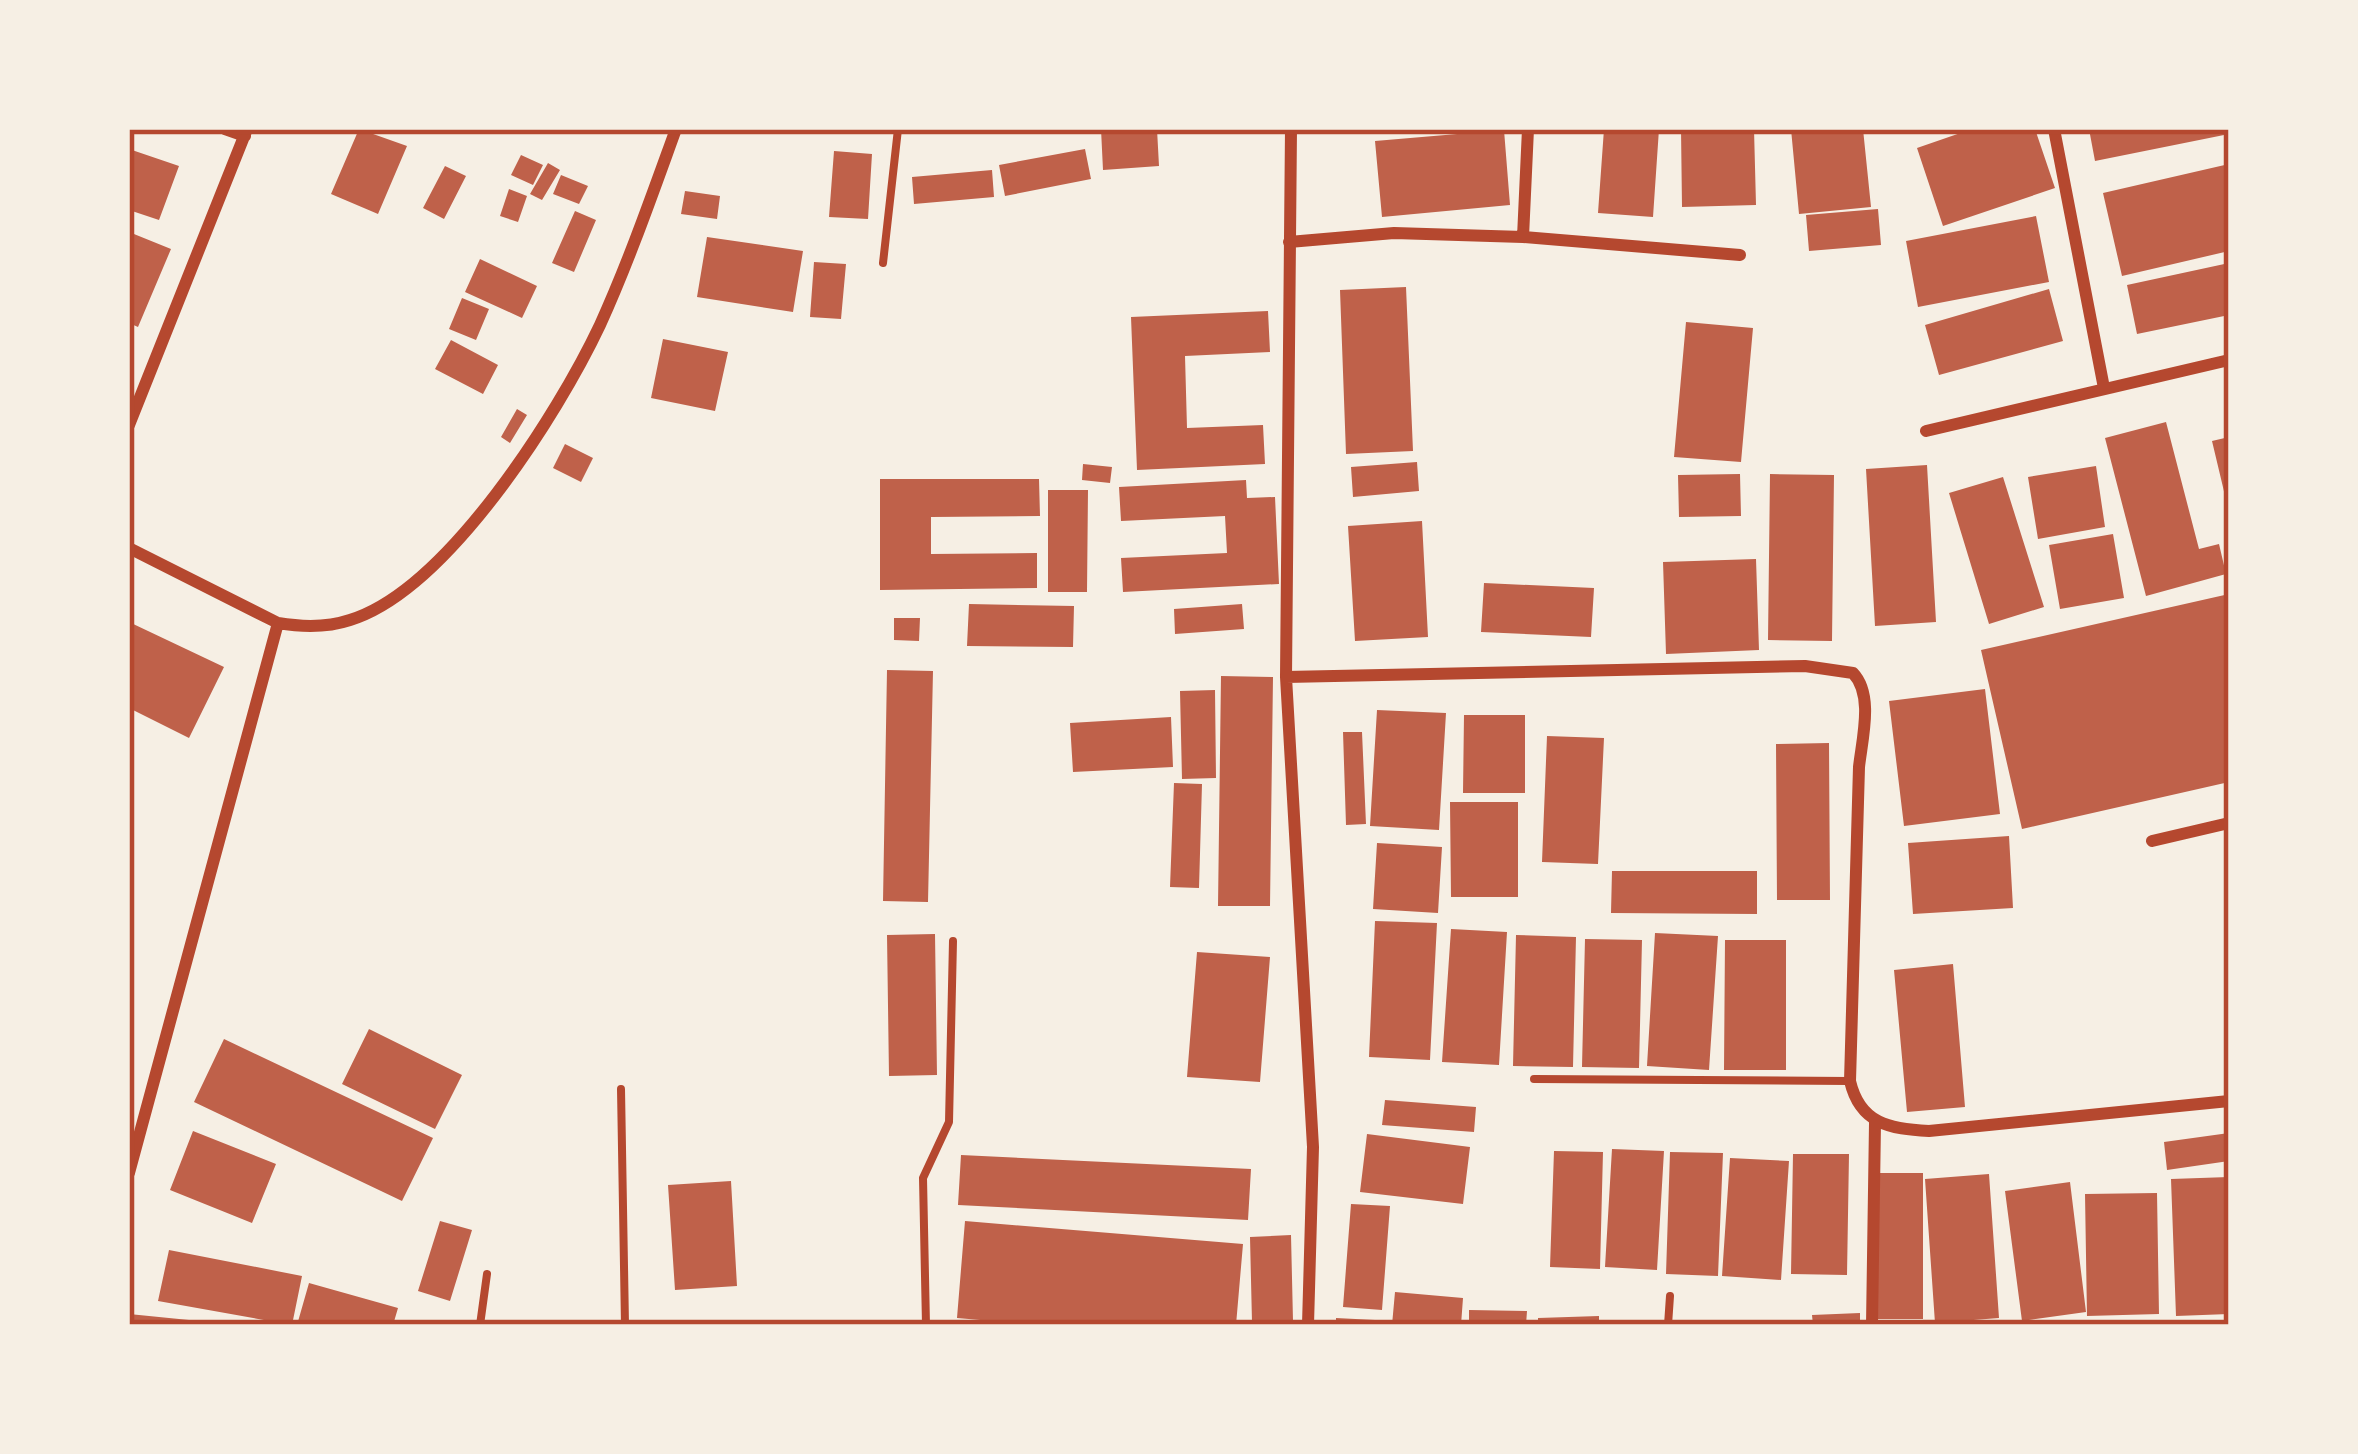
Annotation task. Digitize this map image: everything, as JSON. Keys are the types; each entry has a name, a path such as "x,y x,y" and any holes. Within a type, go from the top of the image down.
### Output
{"street":[{"path":"129,425 246,133 225,129"},
{"path":"129,548 278,623 327,625 386,604 452,548 508,478 598,328 676,129"},
{"path":"1291,129 1286,677 1313,1147 1308,1325"},
{"path":"1523,237 1528,129"},
{"path":"2054,129 2104,388"},
{"path":"1288,242 1394,233 1523,237 1739,255"},
{"path":"1926,431 2229,360"},
{"path":"129,1173 278,623"},
{"path":"1286,677 1805,667 1853,673 1862,683 1864,717 1850,1081 1856,1102 1875,1123 1894,1130 1929,1131 2229,1101"},
{"path":"2152,842 2229,823"},
{"path":"1872,1325 1875,1123"}],"lane":[{"path":"883,263 898,129"},
{"path":"926,1325 923,1178 949,1122 953,940"},
{"path":"1534,1079 1850,1081"},
{"path":"621,1090 625,1325"},
{"path":"480,1325 487,1274"},
{"path":"1668,1325 1670,1296"}],"building":[{"path":"359,129 407,146 378,214 331,194"},
{"path":"1101,129 1157,129 1159,166 1103,170"},
{"path":"1604,129 1659,129 1653,217 1598,213"},
{"path":"1681,129 1754,129 1756,205 1682,207"},
{"path":"1791,129 1863,129 1871,207 1799,214"},
{"path":"1972,129 2035,129 2055,188 1943,226 1917,148"},
{"path":"2089,129 2229,129 2229,134 2095,161"},
{"path":"1504,130 1510,205 1382,217 1375,141"},
{"path":"129,149 179,166 159,220 129,210"},
{"path":"1085,149 1091,179 1005,196 999,165"},
{"path":"834,151 872,154 868,219 829,217"},
{"path":"521,155 543,165 533,185 511,175"},
{"path":"548,163 560,170 542,200 530,194"},
{"path":"2229,164 2229,251 2122,276 2103,193"},
{"path":"445,166 466,176 444,219 423,208"},
{"path":"992,170 994,197 914,204 912,177"},
{"path":"561,175 588,186 579,204 553,194"},
{"path":"509,189 527,196 518,222 500,216"},
{"path":"685,191 720,196 717,219 681,214"},
{"path":"1878,209 1881,245 1809,251 1806,215"},
{"path":"575,211 596,220 574,272 552,263"},
{"path":"2036,216 2049,282 1918,307 1906,241"},
{"path":"129,232 171,249 138,327 129,323"},
{"path":"707,237 803,251 793,312 697,297"},
{"path":"480,259 537,286 522,318 465,292"},
{"path":"814,262 846,264 841,319 810,317"},
{"path":"2229,263 2229,315 2137,334 2127,285"},
{"path":"1406,287 1413,451 1346,454 1340,290"},
{"path":"2049,289 2063,341 1939,375 1925,325"},
{"path":"462,298 489,309 476,340 449,329"},
{"path":"1268,311 1270,352 1185,356 1187,428 1263,425 1265,464 1137,470 1131,317"},
{"path":"1686,322 1753,328 1741,462 1674,457"},
{"path":"663,339 728,352 715,411 651,398"},
{"path":"451,340 498,365 483,394 435,369"},
{"path":"517,409 527,415 510,443 501,437"},
{"path":"2166,422 2199,549 2219,544 2226,574 2146,596 2105,438"},
{"path":"2229,437 2229,504 2227,504 2212,441"},
{"path":"565,444 593,458 581,482 553,468"},
{"path":"1417,462 1419,491 1353,497 1351,467"},
{"path":"1083,464 1112,467 1110,483 1082,480"},
{"path":"1927,465 1936,622 1875,626 1866,469"},
{"path":"2096,466 2105,527 2038,539 2028,477"},
{"path":"1740,474 1741,516 1679,517 1678,475"},
{"path":"1770,474 1834,475 1832,641 1768,640"},
{"path":"2003,477 2044,607 1989,624 1949,493"},
{"path":"880,479 1039,479 1040,516 931,517 931,554 1037,553 1037,588 880,590"},
{"path":"1246,480 1247,498 1275,497 1279,584 1123,592 1121,558 1227,553 1225,516 1121,521 1119,487"},
{"path":"1048,490 1088,490 1087,592 1048,592"},
{"path":"1422,521 1428,637 1355,641 1348,526"},
{"path":"2113,534 2124,598 2060,609 2049,545"},
{"path":"1756,559 1759,650 1666,654 1663,562"},
{"path":"1484,583 1594,588 1591,637 1481,632"},
{"path":"2229,594 2229,782 2022,829 1981,650"},
{"path":"969,604 1074,606 1073,647 967,646"},
{"path":"1242,604 1244,629 1175,634 1174,609"},
{"path":"894,618 920,618 919,641 894,640"},
{"path":"129,622 224,667 189,738 129,708"},
{"path":"887,670 933,671 928,902 883,901"},
{"path":"1221,676 1273,677 1270,906 1218,906"},
{"path":"1985,689 2000,814 1904,826 1889,701"},
{"path":"1215,690 1216,778 1182,779 1180,691"},
{"path":"1377,710 1446,713 1439,830 1370,826"},
{"path":"1464,715 1525,715 1525,793 1463,793"},
{"path":"1171,717 1173,767 1073,772 1070,723"},
{"path":"1343,732 1362,732 1366,824 1346,825"},
{"path":"1547,736 1604,738 1598,864 1542,862"},
{"path":"1829,743 1830,900 1777,900 1776,744"},
{"path":"1174,783 1202,784 1199,888 1170,887"},
{"path":"1450,802 1518,802 1518,897 1451,897"},
{"path":"2009,836 2013,908 1913,914 1908,843"},
{"path":"1377,843 1442,847 1438,913 1373,909"},
{"path":"1612,871 1757,871 1757,914 1611,913"},
{"path":"1375,921 1437,923 1430,1060 1369,1057"},
{"path":"1451,929 1507,932 1499,1065 1442,1062"},
{"path":"1655,933 1718,936 1709,1070 1647,1066"},
{"path":"935,934 937,1075 889,1076 887,935"},
{"path":"1516,935 1576,937 1573,1067 1513,1066"},
{"path":"1585,939 1642,940 1639,1068 1582,1067"},
{"path":"1725,940 1786,940 1786,1070 1724,1070"},
{"path":"1197,952 1270,957 1260,1082 1187,1077"},
{"path":"1953,964 1965,1107 1907,1112 1894,970"},
{"path":"369,1029 462,1075 435,1129 342,1084"},
{"path":"224,1039 433,1138 402,1201 194,1102"},
{"path":"1385,1100 1476,1107 1474,1132 1382,1125"},
{"path":"193,1131 276,1164 252,1223 170,1190"},
{"path":"2229,1133 2229,1161 2167,1170 2164,1142"},
{"path":"1367,1134 1470,1147 1463,1204 1360,1192"},
{"path":"1612,1149 1664,1151 1657,1270 1605,1267"},
{"path":"1554,1151 1603,1152 1600,1269 1550,1267"},
{"path":"1670,1152 1723,1153 1718,1276 1666,1274"},
{"path":"1793,1154 1849,1154 1847,1275 1791,1274"},
{"path":"961,1155 1251,1169 1248,1220 958,1205"},
{"path":"1730,1158 1789,1161 1781,1280 1722,1276"},
{"path":"1878,1173 1923,1173 1923,1319 1878,1319"},
{"path":"1989,1174 1999,1318 1935,1323 1925,1179"},
{"path":"2229,1177 2229,1314 2176,1316 2171,1179"},
{"path":"731,1181 737,1286 675,1290 668,1185"},
{"path":"2070,1182 2086,1312 2022,1321 2005,1191"},
{"path":"2157,1193 2159,1314 2087,1316 2085,1194"},
{"path":"1351,1204 1390,1206 1382,1310 1343,1307"},
{"path":"440,1221 472,1230 450,1301 418,1291"},
{"path":"965,1221 1243,1244 1236,1325 1037,1325 957,1318"},
{"path":"1291,1235 1293,1321 1252,1322 1250,1237"},
{"path":"169,1250 302,1276 292,1325 158,1301"},
{"path":"309,1283 398,1308 393,1325 297,1325"},
{"path":"1395,1292 1463,1298 1461,1325 1392,1325"},
{"path":"1469,1310 1527,1311 1526,1325 1469,1325"},
{"path":"1860,1313 1860,1325 1813,1325 1812,1315"},
{"path":"129,1314 189,1320 188,1325 129,1325"},
{"path":"1599,1316 1599,1325 1538,1325 1538,1318"},
{"path":"1336,1318 1375,1320 1375,1325 1336,1325"}]}
